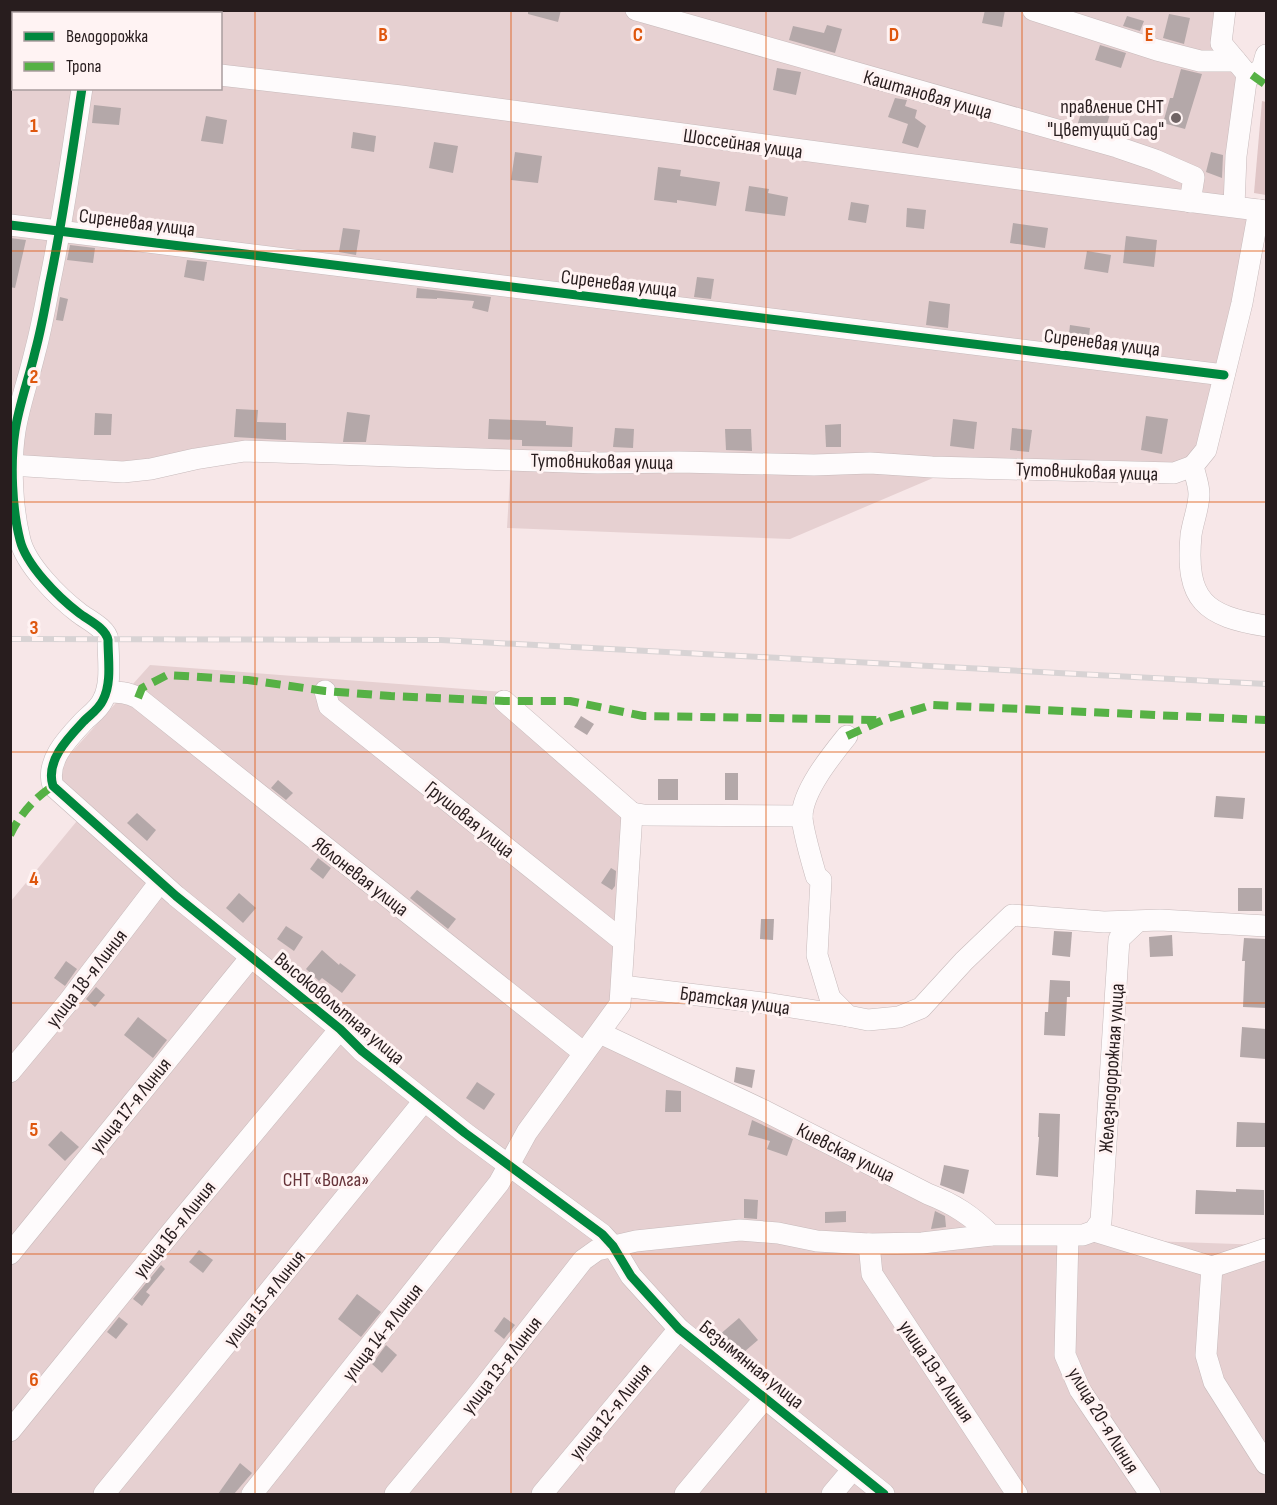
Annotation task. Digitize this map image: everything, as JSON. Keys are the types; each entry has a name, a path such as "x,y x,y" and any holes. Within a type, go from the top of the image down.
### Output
{"street":[{"name":"Каштановая улица","path":"636,10 1146,157 1194,177 1190,202"},
{"path":"1033,10 1157,50 1200,61 1241,67"},
{"path":"1225,10 1221,43 1241,67 1252,75 1262,69 1266,55"},
{"path":"1234,206 1241,67"},
{"name":"Шоссейная улица","path":"222,75 401,96 1263,210"},
{"path":"82,90 61,231 36,348 15,429 11,465 19,537 24,553 32,566 77,612 108,635 107,692"},
{"path":"1263,210 1206,450 1193,466 1199,493 1191,535 1191,569 1198,597 1217,614 1240,622 1266,626"},
{"name":"Сиреневая улица","path":"10,225 1224,375"},
{"name":"Тутовниковая улица","path":"11,465 123,472 245,451 598,464 870,463 932,467 1164,473 1174,473 1193,466"},
{"name":"Грушовая улица","path":"325,691 329,706 623,941"},
{"name":"Яблоневая улица","path":"107,692 124,693 138,698 584,1053"},
{"name":"Высоковольтная улица","path":"107,692 102,704 60,750 51,767 53,786 160,882 424,1101 507,1166 593,1226 613,1245"},
{"path":"504,701 632,813 802,816"},
{"path":"847,736 811,785 802,816 816,876 821,880 817,955 830,998 848,1016"},
{"name":"улица 14-я Линия","path":"252,1494 499,1183 533,1123 620,1004 632,813"},
{"name":"улица 18-я Линия","path":"10,1072 69,1002 160,882"},
{"name":"Братская улица","path":"622,986 772,1004 868,1020 899,1017 921,1008 964,961 1012,915 1104,922 1137,922"},
{"path":"1137,922 1160,920 1266,926"},
{"name":"Железнодорожная улица","path":"1098,1226 1119,939 1137,922"},
{"name":"улица 17-я Линия","path":"10,1254 250,957"},
{"name":"улица 16-я Линия","path":"10,1431 340,1029"},
{"name":"Киевская улица","path":"600,1033 765,1111 928,1194 950,1202 971,1216 992,1235"},
{"name":"улица 15-я Линия","path":"104,1494 424,1101"},
{"path":"992,1235 1083,1235 1098,1226 1212,1267 1266,1250"},
{"name":"улица 13-я Линия","path":"395,1494 475,1398 583,1260 597,1250 636,1241 740,1230 778,1233 817,1241 869,1244 934,1242 992,1235"},
{"name":"улица 20-я Линия","path":"1068,1236 1065,1355 1080,1390 1150,1494"},
{"name":"улица 19-я Линия","path":"869,1244 872,1274 1017,1494"},
{"name":"Безымянная улица","path":"613,1245 631,1276 679,1329 885,1494"},
{"path":"1212,1267 1206,1355 1214,1382 1266,1464"},
{"name":"улица 12-я Линия","path":"542,1494 679,1329"},
{"path":"685,1494 765,1398"},
{"path":"832,1494 853,1469"}],"green space":[{"path":"10,11 1219,11 1212,57 1245,67 1227,202 1259,209 1200,479 940,475 790,539 507,528 511,461 250,455 11,469"},
{"name":"СНТ «Волга»","path":"150,665 504,692 636,809 609,1036 1004,1236 1266,1245 1266,1494 11,1494 11,901 81,816 45,782"}],"shaded area":[{"path":"1262,101 1266,102 1266,195 1254,193"}],"building":[{"path":"528,10 561,10 558,22 528,14"},
{"path":"985,10 1005,10 1002,27 982,23"},
{"path":"1169,14 1190,18 1184,44 1163,38"},
{"path":"1127,16 1144,21 1140,31 1123,26"},
{"path":"827,25 842,29 835,53 789,40 793,26 824,33"},
{"path":"1100,45 1126,53 1121,68 1095,60"},
{"path":"777,68 801,72 796,95 773,90"},
{"path":"1181,69 1202,74 1185,129 1163,123"},
{"path":"895,98 907,100 905,106 917,110 915,118 926,126 918,148 902,143 908,124 888,117"},
{"path":"1085,100 1112,108 1105,130 1078,123"},
{"path":"94,105 121,108 119,125 92,123"},
{"path":"206,116 227,120 223,144 201,141"},
{"path":"353,132 376,136 374,152 351,148"},
{"path":"434,142 458,146 453,173 429,168"},
{"path":"515,152 542,156 538,183 511,180"},
{"path":"1211,152 1223,155 1222,178 1206,172"},
{"path":"658,167 681,170 680,176 720,182 716,206 677,200 677,203 654,200"},
{"path":"749,186 769,189 768,193 788,197 785,216 745,211"},
{"path":"851,202 869,205 866,223 848,220"},
{"path":"907,208 926,210 924,229 906,227"},
{"path":"1013,223 1048,228 1045,248 1010,243"},
{"path":"343,228 360,230 356,255 339,252"},
{"path":"1126,236 1157,240 1154,267 1123,263"},
{"path":"10,238 26,240 15,288 10,287"},
{"path":"70,245 95,248 93,263 67,260"},
{"path":"1087,251 1111,255 1108,273 1084,269"},
{"path":"187,260 207,262 204,281 184,277"},
{"path":"697,277 714,279 711,299 694,297"},
{"path":"417,288 491,297 488,312 472,308 474,301 416,298"},
{"path":"60,297 68,299 63,321 56,320"},
{"path":"929,301 950,304 948,328 926,325"},
{"path":"1070,325 1090,328 1088,345 1068,343"},
{"path":"236,409 258,410 257,422 286,423 286,440 234,437"},
{"path":"347,412 370,415 366,442 343,442"},
{"path":"95,413 112,414 111,435 94,435"},
{"path":"1146,416 1168,419 1162,454 1141,450"},
{"path":"489,419 546,421 546,425 573,427 572,447 522,446 522,440 488,439"},
{"path":"953,419 977,422 974,449 950,446"},
{"path":"841,424 841,447 826,447 825,425"},
{"path":"615,428 634,429 633,448 613,447"},
{"path":"1012,428 1032,430 1029,452 1010,450"},
{"path":"725,429 751,429 752,451 726,450"},
{"path":"581,716 594,724 587,735 574,727"},
{"path":"725,773 738,773 738,800 725,800"},
{"path":"658,779 678,779 678,800 658,800"},
{"path":"278,780 293,793 286,800 271,788"},
{"path":"1216,796 1245,798 1243,819 1214,817"},
{"path":"137,813 156,830 147,841 127,823"},
{"path":"318,858 331,868 323,879 310,869"},
{"path":"611,868 616,871 615,886 612,890 601,883"},
{"path":"1238,888 1262,888 1262,911 1238,911"},
{"path":"417,890 456,919 448,929 410,898"},
{"path":"239,893 256,908 243,923 226,908"},
{"path":"761,919 774,919 773,940 760,939"},
{"path":"286,926 303,937 294,951 277,939"},
{"path":"1054,931 1072,932 1070,957 1052,955"},
{"path":"1172,935 1173,956 1150,957 1149,937"},
{"path":"1244,938 1266,939 1266,1008 1243,1007"},
{"path":"322,950 339,965 340,963 356,975 342,993 322,978 319,981 306,969"},
{"path":"66,961 77,969 65,986 54,978"},
{"path":"1050,980 1070,981 1065,1036 1044,1035"},
{"path":"96,987 105,995 95,1007 86,999"},
{"path":"138,1017 167,1040 153,1058 124,1035"},
{"path":"1242,1027 1266,1029 1266,1059 1240,1057"},
{"path":"736,1067 755,1070 752,1088 734,1082"},
{"path":"477,1082 495,1094 484,1110 466,1098"},
{"path":"666,1090 681,1091 681,1112 665,1112"},
{"path":"1039,1113 1060,1114 1058,1177 1036,1175"},
{"path":"752,1120 793,1139 787,1156 767,1149 770,1141 748,1135"},
{"path":"1237,1122 1266,1123 1266,1147 1236,1147"},
{"path":"61,1131 79,1147 65,1161 48,1145"},
{"path":"944,1165 969,1170 964,1194 940,1185"},
{"path":"1236,1189 1264,1190 1264,1215 1195,1214 1196,1190 1236,1192"},
{"path":"744,1199 758,1200 757,1219 744,1218"},
{"path":"846,1211 846,1222 825,1223 825,1212"},
{"path":"935,1211 945,1216 946,1227 931,1229"},
{"path":"199,1250 213,1260 203,1273 189,1262"},
{"path":"161,1265 165,1269 146,1292 150,1295 142,1306 133,1299"},
{"path":"357,1294 381,1312 361,1337 338,1319"},
{"path":"119,1317 128,1324 116,1339 107,1332"},
{"path":"504,1317 515,1325 504,1339 494,1331"},
{"path":"739,1318 758,1340 737,1358 718,1336"},
{"path":"386,1345 397,1355 382,1373 372,1364"},
{"path":"240,1463 252,1473 234,1494 218,1494"}],"railway":[{"path":"10,639 441,640 1266,684"}],"marked path":[{"path":"1252,75 1266,85"},
{"path":"138,698 142,688 167,675 248,680 325,691 391,696 504,701 570,701 643,716 883,720"},
{"path":"847,736 883,720 931,705 1266,720"},
{"path":"10,835 28,807 53,786"}],"cycle path":[{"path":"82,90 54,261 13,444 15,514 23,550 36,570 53,589 79,613 100,628 108,640 109,671 106,693 99,706 60,750 52,768 53,786 176,896 340,1029 362,1051 465,1133 602,1234 613,1246 631,1276 679,1329 884,1494"},
{"path":"10,225 1224,375"}],"place":[{"name":"правление СНТ \"Цветущий Сад\"","path":"1176,118"}]}
